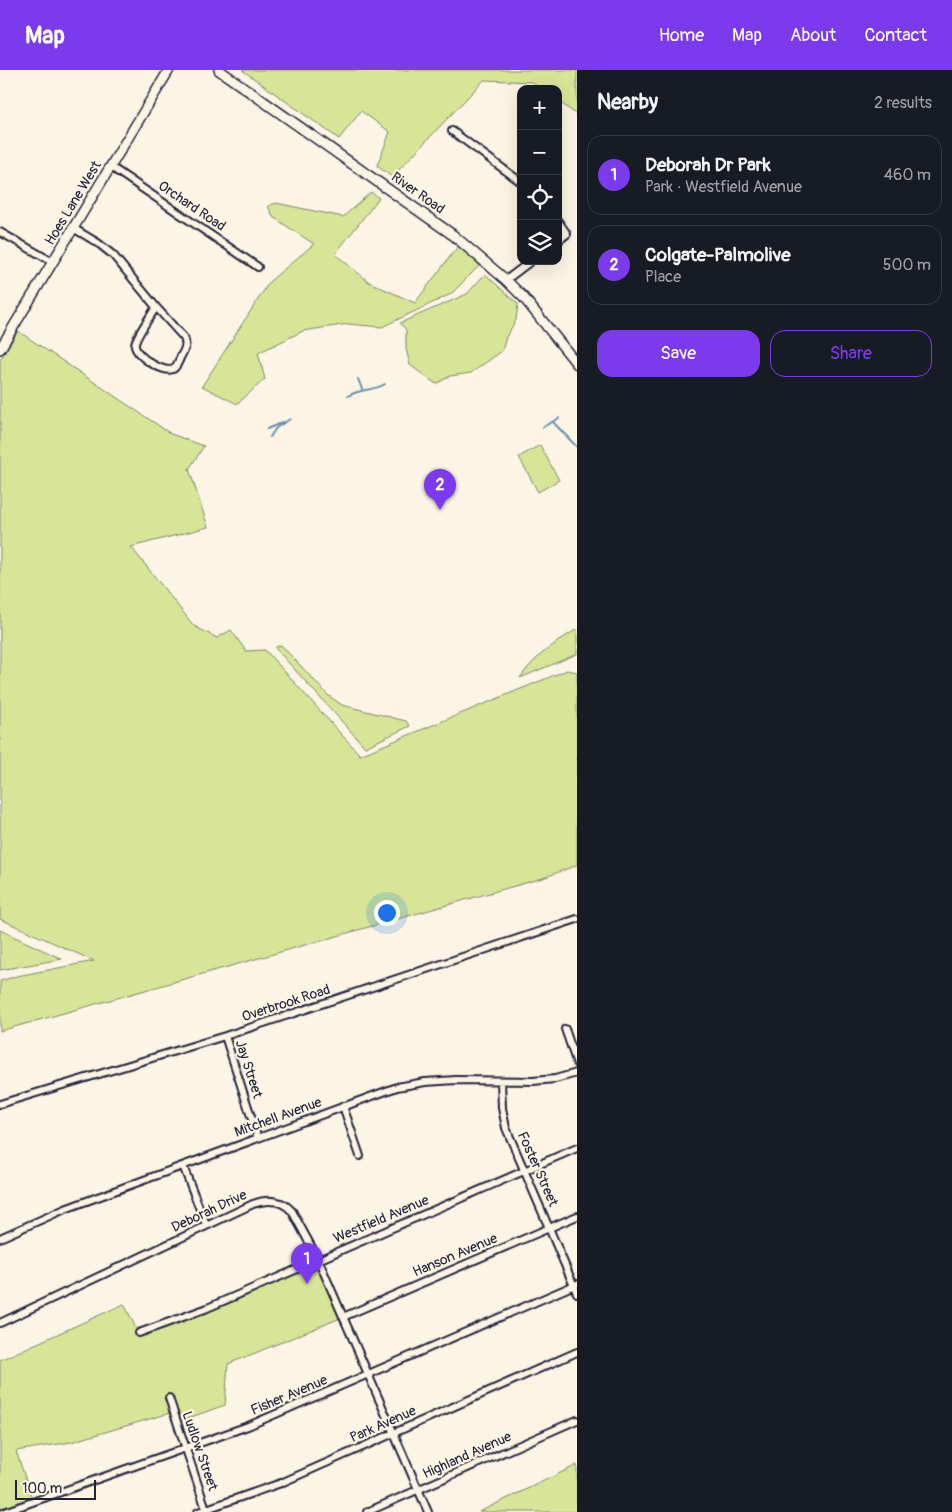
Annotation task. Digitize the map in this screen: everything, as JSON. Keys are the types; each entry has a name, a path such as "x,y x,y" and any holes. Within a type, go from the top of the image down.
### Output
{"main road":[{"name":"Hoes Lane West","path":"0,349 168,70"},
{"name":"River Road","path":"219,70 453,235 506,280 524,298 577,364"}],"street":[{"path":"452,131 517,179"},
{"name":"Orchard Road","path":"111,167 258,267"},
{"path":"562,227 567,234 562,238"},
{"path":"73,228 98,243 113,255 184,338 185,348 176,366 169,370 164,370 139,355 135,350 134,345 156,307"},
{"path":"0,232 53,262"},
{"path":"506,280 526,265"},
{"name":"Overbrook Road","path":"0,1104 226,1036 577,919"},
{"path":"565,1029 577,1064"},
{"name":"Jay Street","path":"226,1036 258,1138"},
{"name":"Mitchell Avenue","path":"0,1238 65,1209 397,1087 425,1082 533,1081 555,1079 577,1073"},
{"name":"Foster Street","path":"501,1080 502,1108 506,1128 577,1293"},
{"path":"343,1106 360,1156"},
{"name":"Westfield Avenue","path":"139,1333 204,1309 577,1148"},
{"path":"183,1166 206,1225"},
{"name":"Deborah Drive","path":"0,1323 206,1225 261,1201 280,1202 292,1211 318,1259 428,1512"},
{"name":"Hanson Avenue","path":"343,1317 577,1216"},
{"name":"Fisher Avenue","path":"4,1512 248,1426 575,1285"},
{"name":"Park Avenue","path":"198,1512 280,1483 577,1352"},
{"name":"Ludlow Street","path":"169,1398 207,1510"},
{"name":"Highland Avenue","path":"367,1512 577,1420"}],"green space":[{"path":"242,70 577,70 577,115 562,104 562,85 536,85 532,82 484,80 392,177 377,166 390,132 361,111 339,139"},
{"path":"371,192 379,198 335,254 369,282 415,303 458,246 480,265 451,294 382,327 348,324 303,331 258,353 265,379 237,404 202,386 270,281 314,244 273,217 268,206 276,203 343,217"},
{"path":"485,274 518,304 516,320 506,337 502,351 471,373 450,376 436,384 410,365 406,349 406,330 400,323 467,294"},
{"path":"18,331 171,434 204,446 189,469 208,527 131,547 194,626 217,638 231,630 246,651 265,650 360,755 567,670 577,672 577,865 543,878 0,1031 0,981 94,961 0,919 0,360"},
{"path":"540,445 559,480 538,492 519,457"},
{"path":"577,629 577,654 520,678 539,657"},
{"path":"281,645 329,696 342,705 406,721 410,726 365,747 276,649 276,647"},
{"path":"0,930 62,959 0,970"},
{"path":"317,1260 343,1317 228,1364 225,1405 180,1421 177,1411 71,1442 16,1451 33,1501 0,1512 0,1360 124,1304 138,1332"},
{"path":"577,1465 577,1512 479,1512"}],"waterway":[{"path":"358,379 362,389"},
{"path":"348,396 385,384"},
{"path":"543,427 559,418"},
{"path":"270,437 276,428 290,419"},
{"path":"267,429 283,422"},
{"path":"553,422 577,447"}],"place":[{"name":"Colgate-Palmolive","path":"440,510"},
{"name":"Deborah Dr Park","path":"307,1284"}]}
